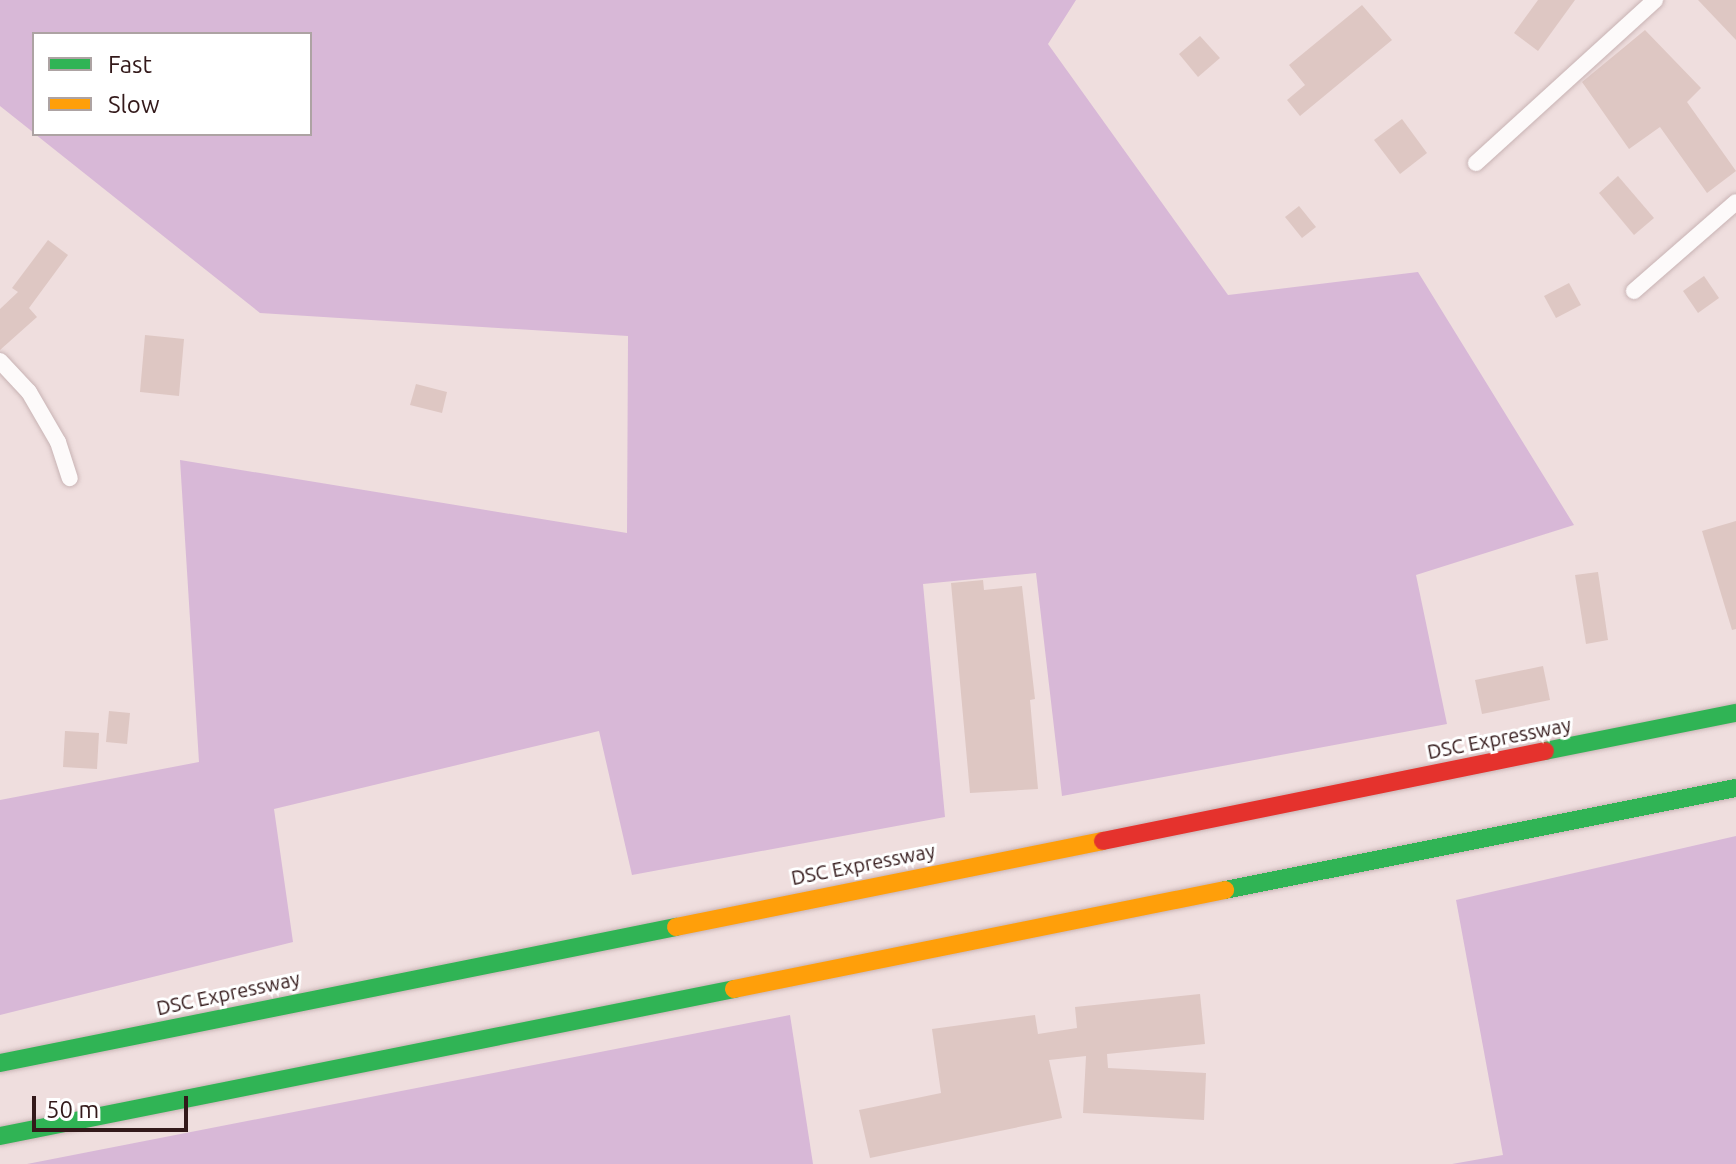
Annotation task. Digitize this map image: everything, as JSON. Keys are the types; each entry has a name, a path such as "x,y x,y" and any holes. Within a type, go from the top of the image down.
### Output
{"main road":[{"name":"DSC Expressway","path":"0,1063 1736,713"},
{"path":"0,1136 1736,788"}],"street":[{"path":"1476,163 1655,0"},
{"path":"1634,291 1736,202"},
{"path":"0,361 29,392 58,442 70,478"}],"shaded area":[{"path":"0,0 1076,0 1048,44 1228,295 1418,272 1574,525 1416,575 1447,724 1062,796 1036,573 923,584 945,817 632,875 599,731 274,809 293,942 0,1015 0,800 199,762 180,460 627,533 628,336 260,313 38,136 312,136 312,32 32,32 32,131 0,106"},
{"path":"1736,836 1736,1164 1452,1164 1503,1155 1456,900"},
{"path":"790,1015 813,1164 27,1164"}],"building":[{"path":"1538,0 1575,0 1538,51 1514,33"},
{"path":"1698,0 1736,0 1736,40"},
{"path":"1362,5 1392,40 1300,116 1287,100 1305,85 1289,65"},
{"path":"1645,30 1701,88 1687,102 1736,171 1707,193 1660,127 1629,149 1582,82"},
{"path":"1200,36 1220,58 1198,77 1179,54"},
{"path":"1402,119 1427,153 1400,174 1374,140"},
{"path":"1618,176 1654,218 1634,235 1599,193"},
{"path":"1299,206 1316,227 1302,238 1285,217"},
{"path":"48,240 68,255 29,308 37,317 0,350 0,309 18,292 12,288"},
{"path":"1704,276 1719,298 1698,313 1683,291"},
{"path":"1569,283 1581,305 1556,318 1544,296"},
{"path":"145,335 184,339 179,396 140,392"},
{"path":"416,384 447,392 442,413 410,405"},
{"path":"1736,521 1736,629 1732,630 1702,531"},
{"path":"1598,572 1608,640 1586,644 1575,575"},
{"path":"983,580 984,590 1022,586 1035,699 1030,700 1038,789 970,793 951,583"},
{"path":"1543,666 1550,700 1482,714 1475,680"},
{"path":"109,711 130,713 127,744 106,742"},
{"path":"65,731 99,733 97,769 63,767"},
{"path":"1200,994 1205,1044 1107,1054 1108,1068 1206,1073 1204,1120 1083,1113 1086,1056 1049,1060 1062,1118 870,1158 859,1110 941,1093 932,1029 1035,1015 1038,1034 1077,1028 1075,1007"}],"traffic: fast":[{"path":"1545,751 1736,713"},
{"path":"1225,890 1736,788"},
{"path":"0,1063 676,927"},
{"path":"0,1136 734,989"}],"traffic: slow":[{"path":"676,927 1103,841"},
{"path":"734,989 1225,890"}],"traffic: jam":[{"path":"1103,841 1545,751"}]}
